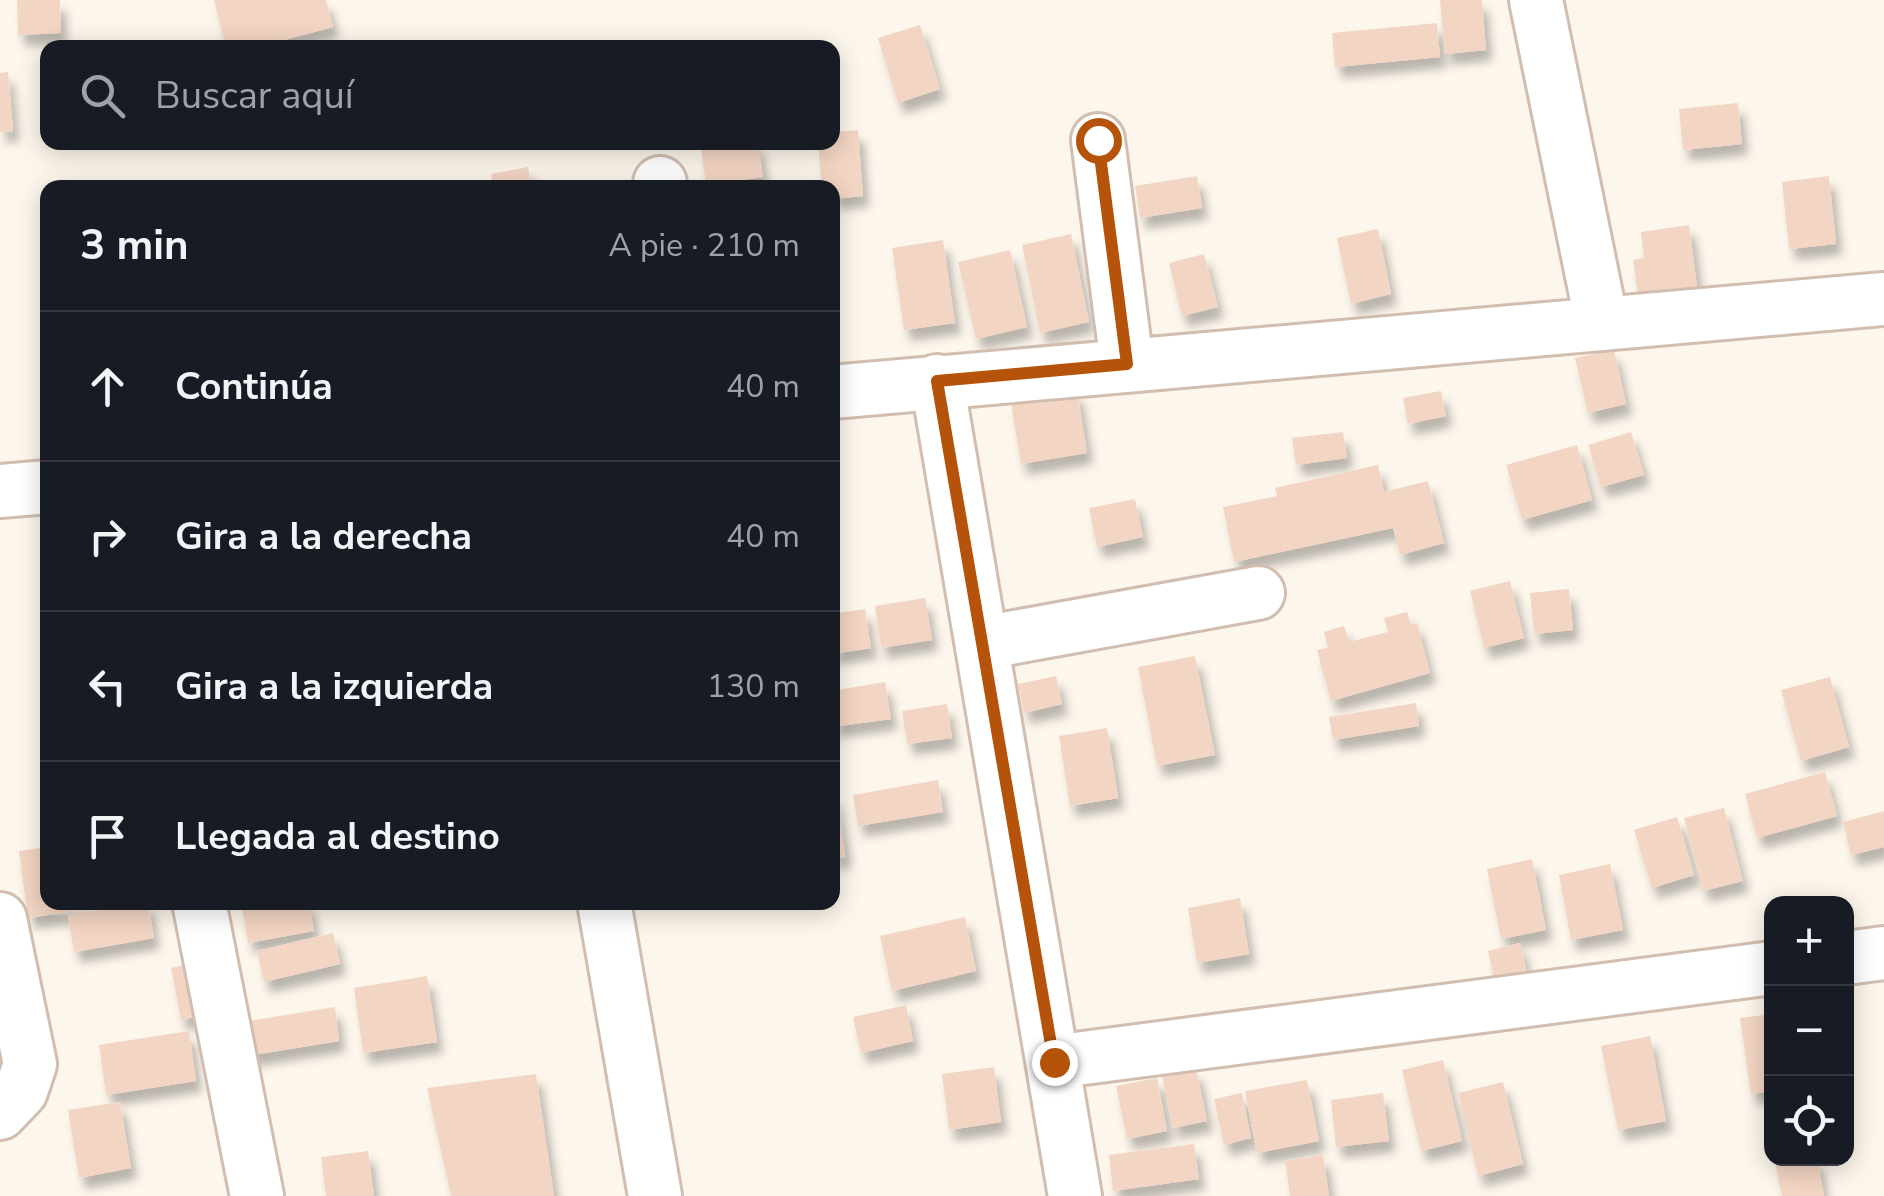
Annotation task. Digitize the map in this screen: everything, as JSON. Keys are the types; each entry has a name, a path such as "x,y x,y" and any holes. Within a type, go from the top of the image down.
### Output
{"street":[{"path":"1536,0 1602,324"},
{"path":"1098,140 1127,364"},
{"path":"840,391 1884,299"},
{"path":"937,381 1074,1196"},
{"path":"0,492 40,488"},
{"path":"982,644 1258,593"},
{"path":"201,910 257,1196"},
{"path":"605,910 655,1196"},
{"path":"0,918 30,1064 21,1091 0,1113"},
{"path":"1854,957 1884,954"},
{"path":"1054,1062 1764,969"}],"building":[{"path":"17,0 60,0 61,33 18,35"},
{"path":"214,0 326,0 333,27 284,40 224,40"},
{"path":"1440,0 1482,0 1486,50 1445,54"},
{"path":"1437,23 1440,57 1335,67 1332,33"},
{"path":"920,25 940,89 898,103 878,38"},
{"path":"8,72 13,131 0,132 0,73"},
{"path":"1738,103 1742,144 1683,150 1679,109"},
{"path":"858,130 863,196 840,198 840,180 821,180 819,150 840,150 840,131"},
{"path":"701,150 759,150 763,177 705,180"},
{"path":"528,167 530,180 492,180 491,174"},
{"path":"1197,176 1202,208 1140,218 1135,186"},
{"path":"1829,176 1836,244 1789,249 1782,182"},
{"path":"1689,225 1698,294 1639,302 1633,260 1644,258 1641,232"},
{"path":"1378,229 1391,294 1351,304 1337,238"},
{"path":"1071,234 1089,322 1040,333 1022,245"},
{"path":"943,240 955,323 904,330 892,248"},
{"path":"1010,250 1027,327 976,339 958,262"},
{"path":"1204,254 1218,307 1182,316 1169,263"},
{"path":"1614,350 1626,404 1588,413 1575,358"},
{"path":"1077,391 1087,453 1021,464 1011,403"},
{"path":"1441,391 1446,416 1408,424 1403,398"},
{"path":"1343,432 1347,458 1296,465 1292,438"},
{"path":"1631,432 1644,475 1601,487 1588,445"},
{"path":"1577,445 1592,500 1522,520 1506,465"},
{"path":"1378,465 1384,492 1428,481 1444,543 1400,555 1393,528 1234,562 1223,507 1277,496 1275,488"},
{"path":"1135,499 1143,537 1097,547 1089,508"},
{"path":"1510,581 1524,638 1484,648 1470,591"},
{"path":"1569,589 1573,630 1534,634 1530,593"},
{"path":"925,598 932,640 881,648 875,606"},
{"path":"865,609 871,648 840,653 840,613"},
{"path":"1407,612 1411,625 1417,623 1430,673 1331,701 1317,650 1328,648 1324,632 1344,626 1349,642 1388,632 1384,618"},
{"path":"1195,656 1215,755 1157,766 1138,667"},
{"path":"1056,676 1062,704 1024,713 1018,684"},
{"path":"1830,677 1849,747 1801,761 1781,690"},
{"path":"885,682 891,719 840,726 840,690"},
{"path":"1416,703 1419,726 1333,740 1329,717"},
{"path":"947,704 952,738 907,744 902,711"},
{"path":"1107,728 1118,798 1070,806 1059,736"},
{"path":"1825,772 1837,816 1757,838 1745,794"},
{"path":"938,780 943,812 858,826 853,795"},
{"path":"1724,808 1743,881 1703,891 1684,818"},
{"path":"1884,811 1884,847 1851,855 1843,822"},
{"path":"1677,817 1694,875 1652,888 1634,830"},
{"path":"840,823 845,857 840,858"},
{"path":"40,848 40,910 81,910 28,918 19,851"},
{"path":"1532,859 1546,930 1501,939 1487,869"},
{"path":"1610,864 1623,930 1571,940 1559,875"},
{"path":"1240,898 1249,954 1197,963 1188,908"},
{"path":"99,910 149,910 154,938 74,952 68,915"},
{"path":"242,910 310,910 314,931 248,943"},
{"path":"965,917 976,971 892,991 880,936"},
{"path":"333,933 340,964 264,982 257,951"},
{"path":"1520,943 1528,978 1496,986 1488,951"},
{"path":"193,963 204,1015 181,1020 171,968"},
{"path":"427,976 437,1042 363,1053 354,988"},
{"path":"906,1005 913,1041 861,1053 853,1017"},
{"path":"335,1007 339,1041 247,1056 242,1022"},
{"path":"1764,1015 1764,1092 1751,1094 1740,1018"},
{"path":"189,1031 196,1081 106,1095 99,1045"},
{"path":"1650,1036 1666,1121 1618,1130 1601,1046"},
{"path":"1443,1060 1462,1141 1421,1151 1402,1070"},
{"path":"994,1067 1001,1122 949,1130 942,1074"},
{"path":"1196,1069 1207,1121 1173,1128 1162,1076"},
{"path":"536,1074 554,1196 451,1196 427,1088"},
{"path":"1157,1078 1167,1131 1127,1139 1116,1086"},
{"path":"1307,1080 1319,1141 1257,1153 1245,1091"},
{"path":"1503,1082 1523,1164 1478,1176 1458,1093"},
{"path":"1242,1093 1251,1138 1224,1145 1214,1099"},
{"path":"1383,1093 1389,1141 1336,1147 1331,1100"},
{"path":"120,1102 131,1168 79,1178 68,1110"},
{"path":"1194,1144 1199,1179 1113,1191 1109,1155"},
{"path":"368,1151 374,1196 326,1196 321,1157"},
{"path":"1323,1155 1329,1196 1290,1196 1285,1161"},
{"path":"1776,1166 1818,1166 1824,1196 1782,1196"}],"route":[{"path":"1054,1062 937,381 1127,364 1098,140"}]}
